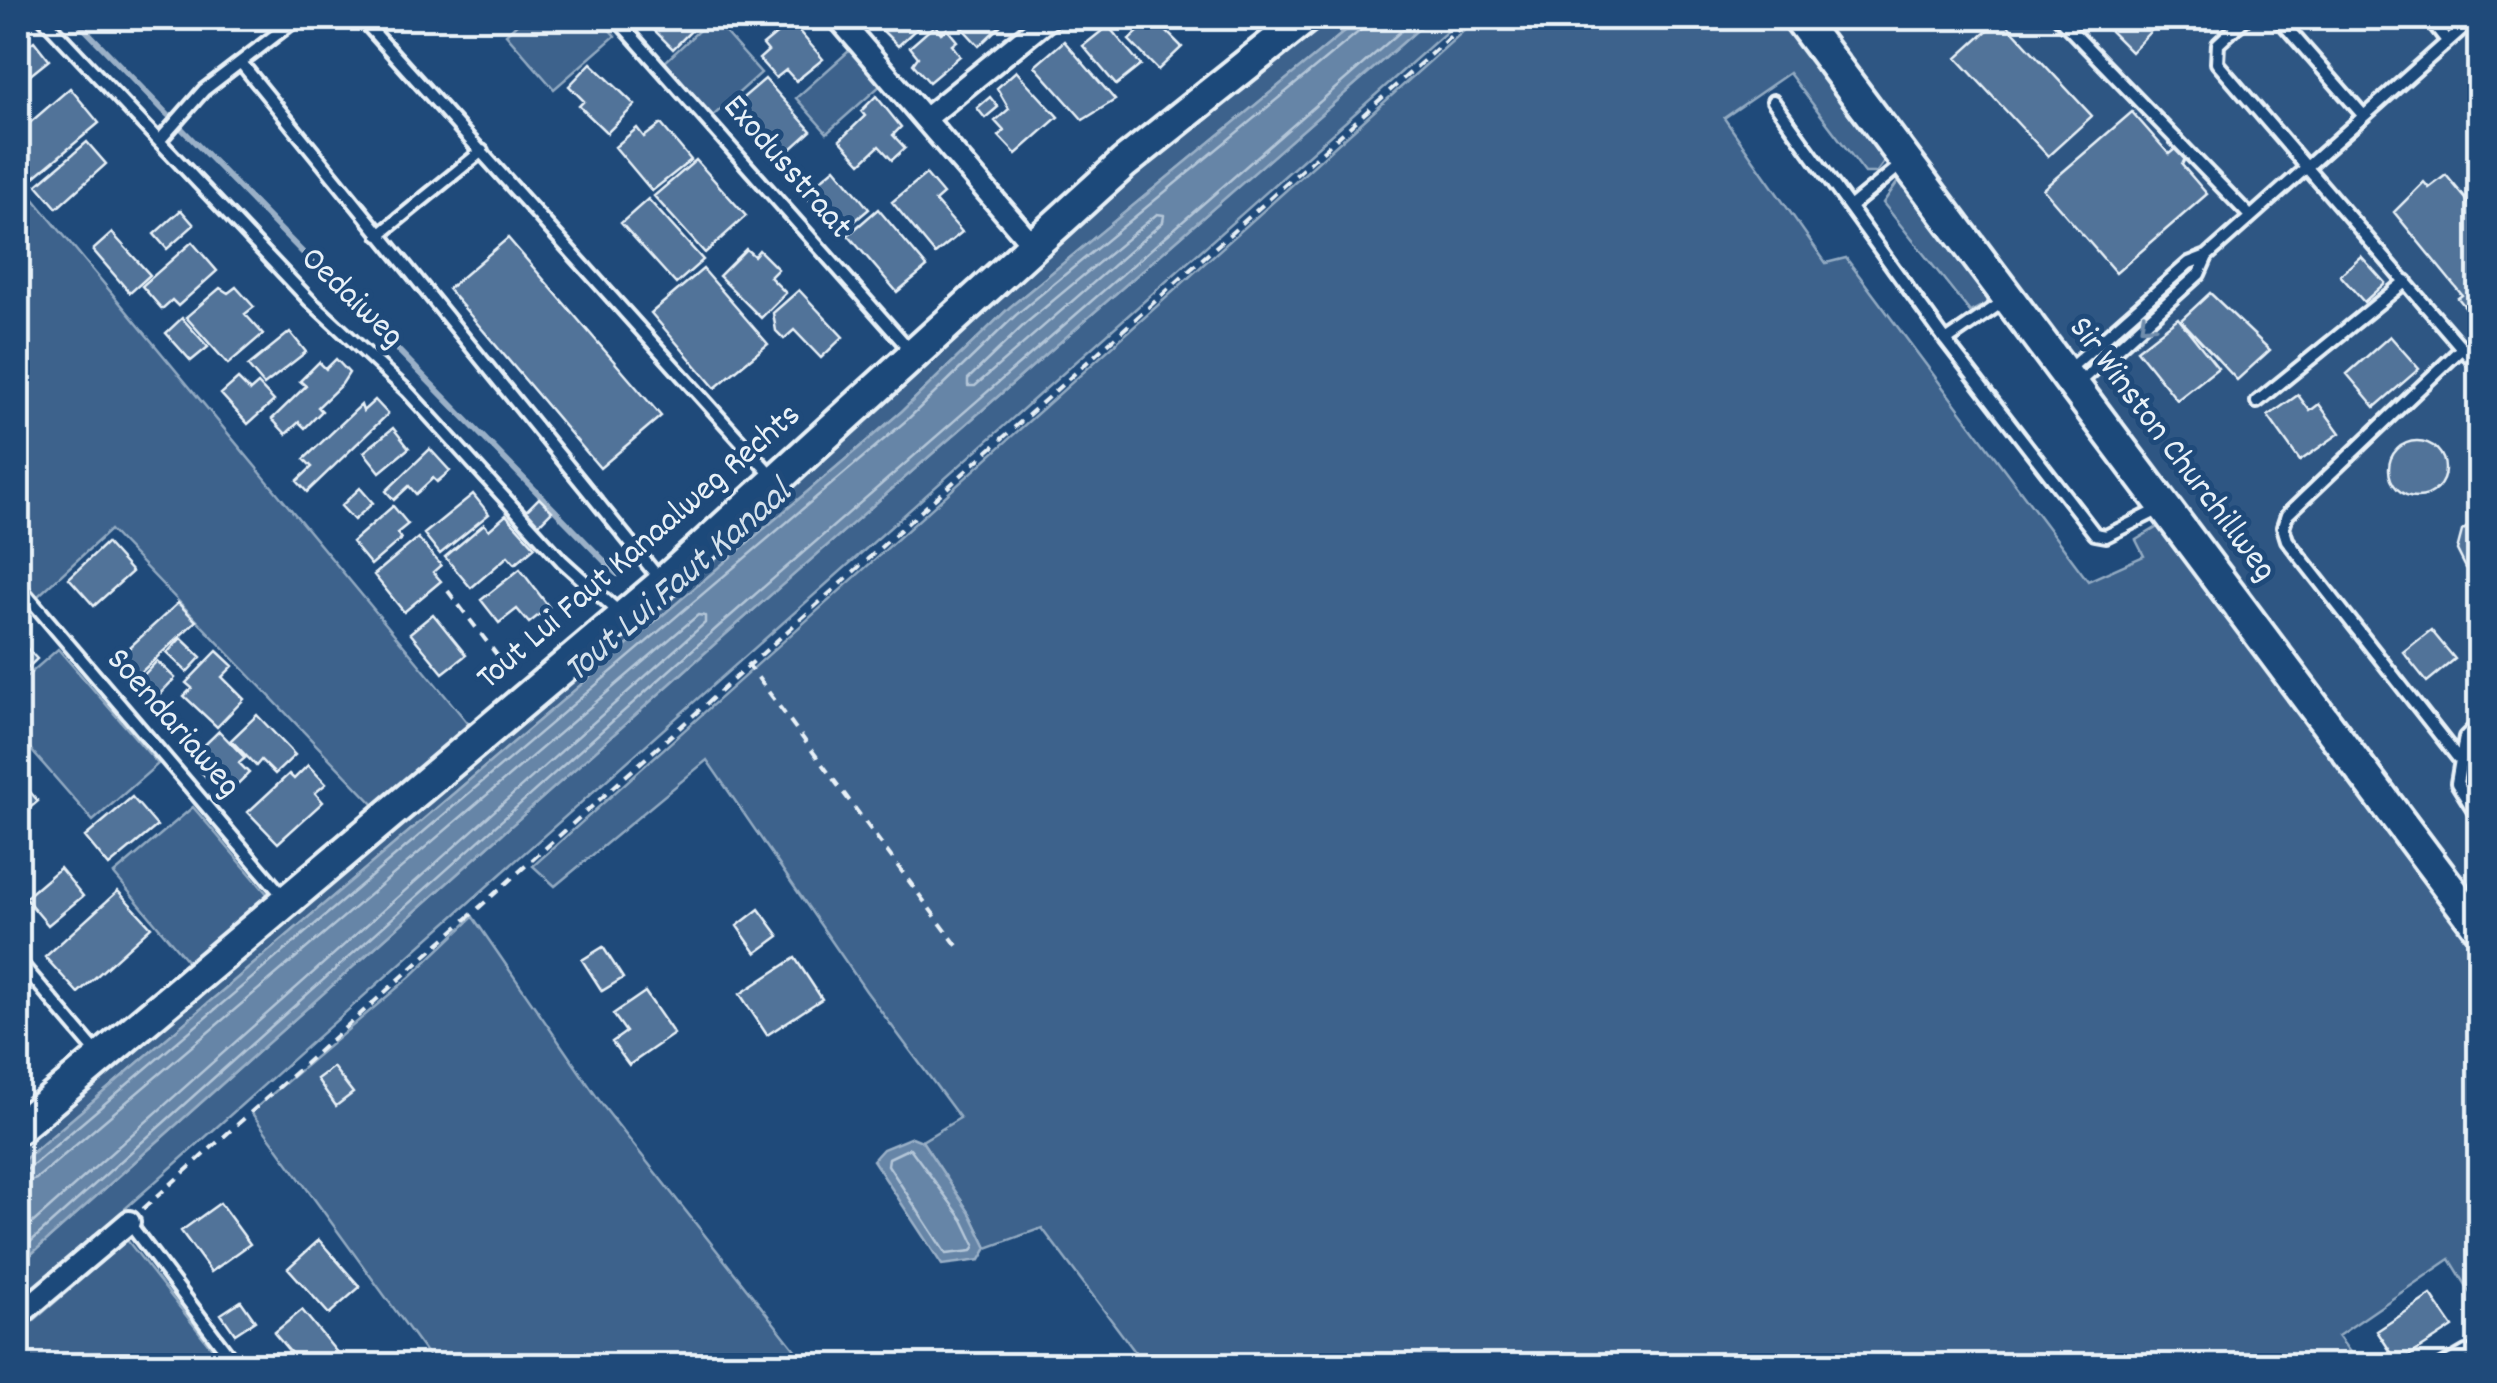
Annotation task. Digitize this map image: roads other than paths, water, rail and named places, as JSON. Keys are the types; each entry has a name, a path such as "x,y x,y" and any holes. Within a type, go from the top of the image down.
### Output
{"street":[{"path":"838,18 1032,244"},
{"path":"925,119 1049,18"},
{"name":"Tout Lui Faut Kanaalweg Rechts","path":"18,1128 778,482 1124,163 1305,18"},
{"name":"Sir Winston Churchillweg","path":"1799,18 2167,505 2480,929"},
{"path":"18,1316 129,1222"}],"lane":[{"name":"Oedaiweg","path":"43,18 310,300 407,392 562,561 623,616"},
{"path":"160,140 204,90 298,18"},
{"path":"361,18 778,482"},
{"name":"Exodusstraat","path":"616,18 914,355"},
{"path":"2059,18 2249,214"},
{"path":"2246,18 2218,44 2217,63 2480,368"},
{"path":"2278,18 2363,115"},
{"path":"2429,18 2448,41"},
{"path":"2071,379 2199,274 2207,256 2249,214 2474,18"},
{"path":"242,64 663,582"},
{"path":"1773,101 1946,341 2095,534 2106,536 2167,505"},
{"path":"379,234 482,151"},
{"path":"1850,207 1906,160"},
{"path":"2071,379 2189,263 2207,256"},
{"path":"2257,402 2406,281"},
{"path":"1946,341 2009,297"},
{"path":"2458,758 2287,540 2283,528 2287,516 2462,348"},
{"name":"Soendariaweg","path":"18,586 286,899"},
{"path":"2480,722 2465,736 2458,758 2457,782 2480,820"},
{"path":"18,960 100,1057"},
{"path":"129,1222 238,1366"},
{"path":"2442,1366 2466,1352 2480,1352"}],"water":[{"path":"1361,18 1431,18 726,634 18,1266 18,1165 902,411 1010,307"},
{"path":"912,1137 922,1141 971,1215 987,1248 980,1260 942,1265 873,1160 883,1149"}],"waterway":[{"path":"74,18 168,115"},
{"path":"181,128 617,574"}],"water label":[{"name":"Tout Lui Faut Kanaal","path":"679,583"}]}
